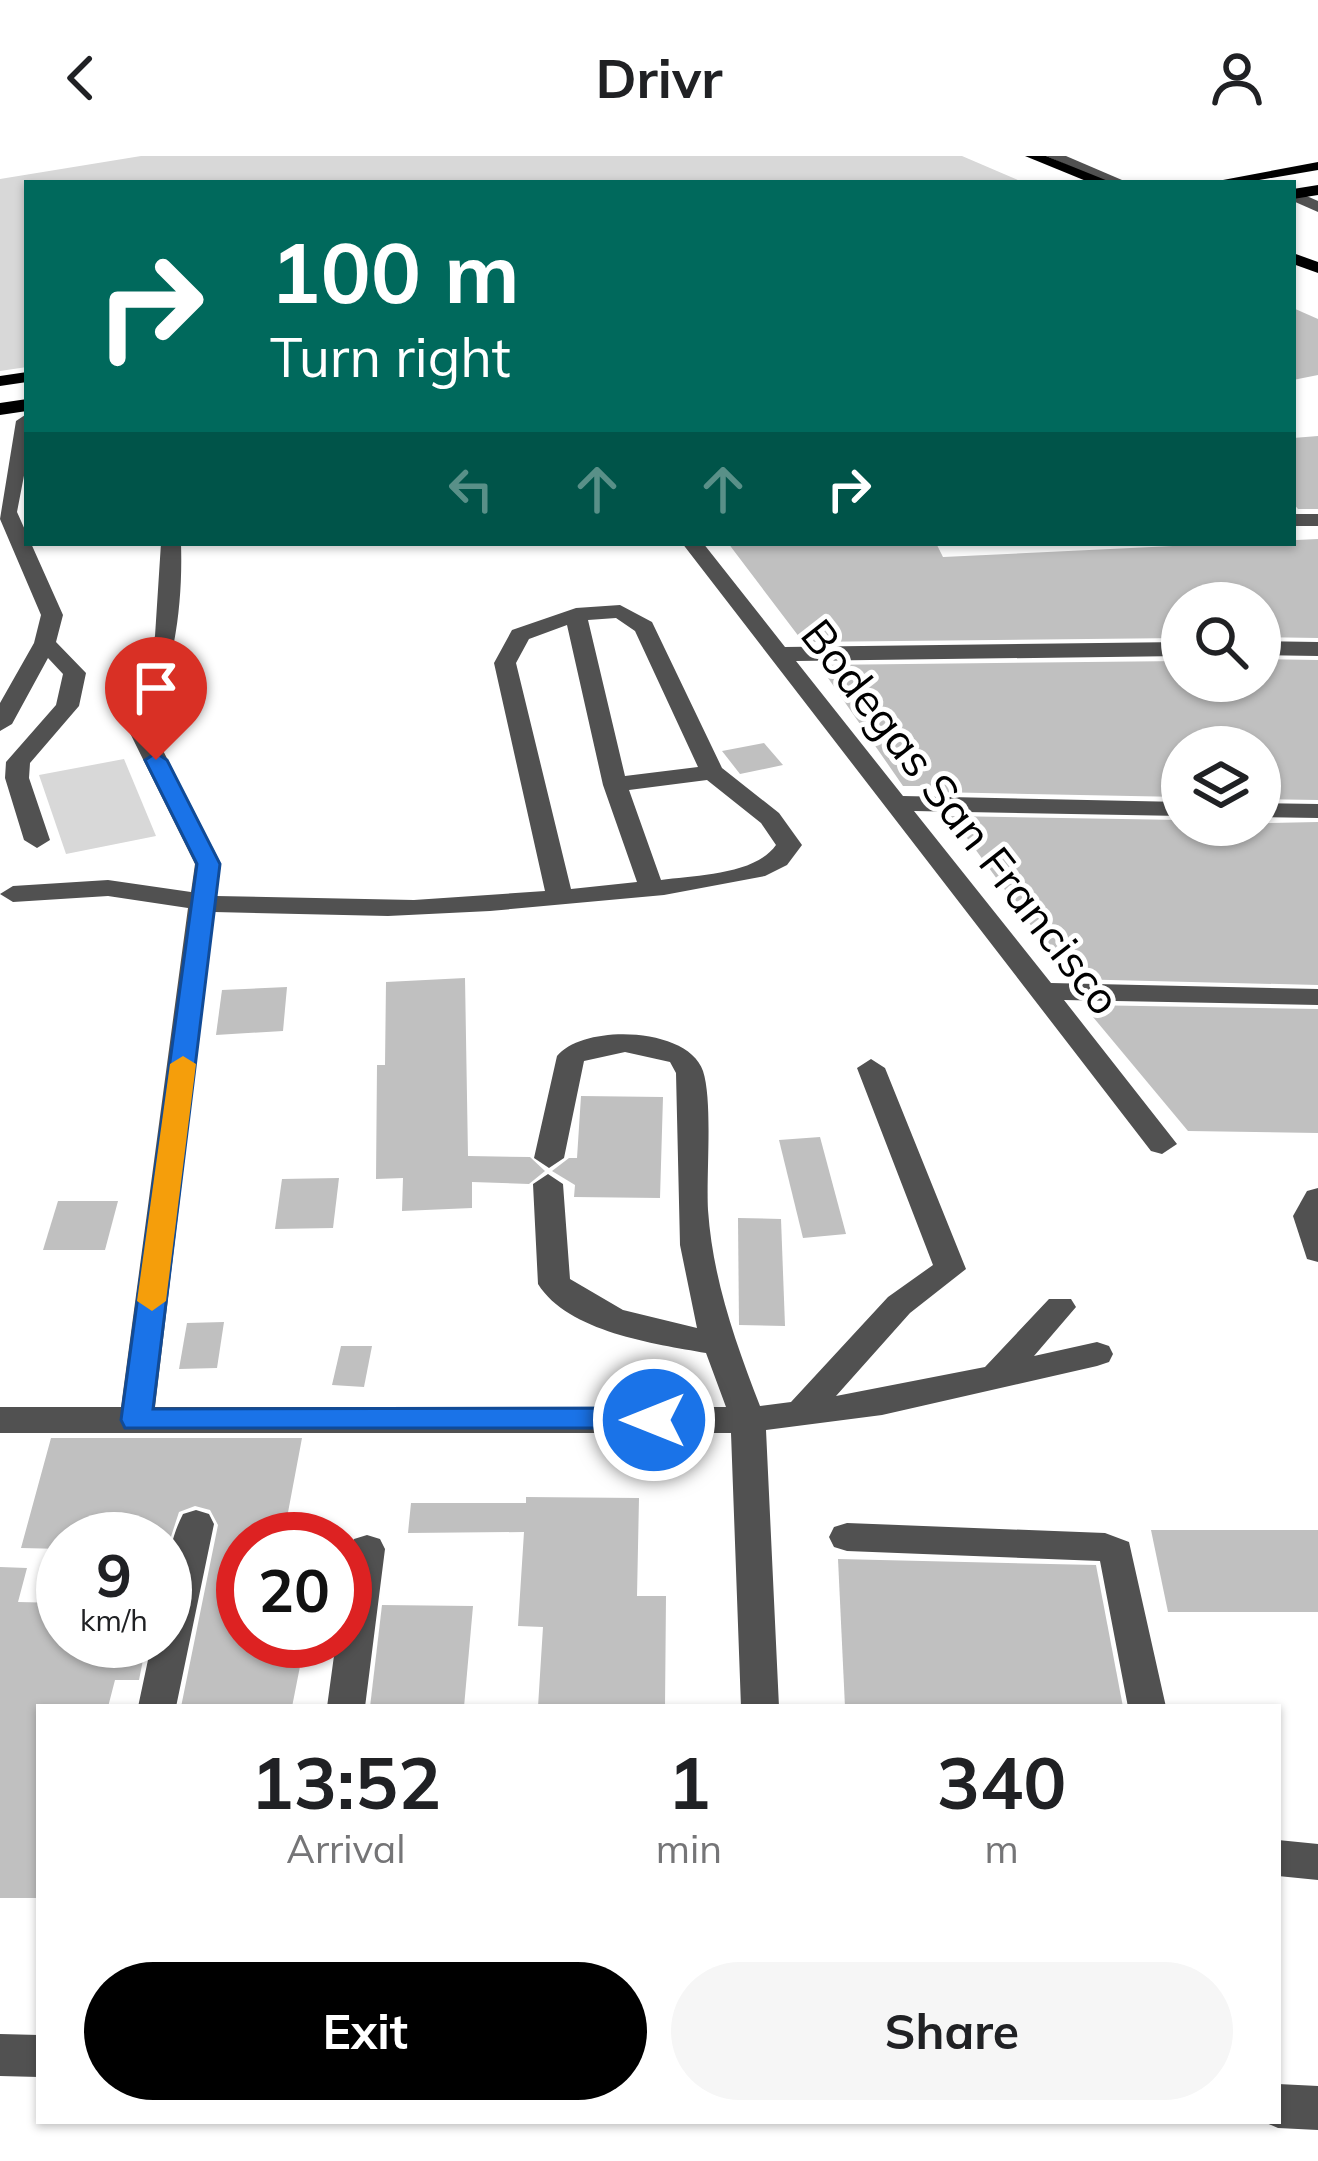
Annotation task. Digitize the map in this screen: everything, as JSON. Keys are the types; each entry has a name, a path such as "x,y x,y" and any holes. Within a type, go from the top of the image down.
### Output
{"main road":[{"path":"1006,156 1060,180"},
{"path":"1032,156 1097,180"},
{"path":"1233,180 1318,166"}],"street":[{"path":"1063,157 1114,180"},
{"path":"0,724 45,643 52,615 7,512 24,425"},
{"path":"136,1420 208,864 139,725 174,611 171,546"},
{"name":"Bodegas San Francisco","path":"694,546 1162,1144"},
{"path":"13,894 92,887 156,889 202,904 410,908 560,898 735,877 777,862 788,845 770,818 712,772 644,627 620,611 576,615 520,635 505,663 560,898"},
{"path":"576,615 615,784 651,887"},
{"path":"37,840 17,778 18,762 68,706 75,673 45,643"},
{"path":"1281,648 1318,649"},
{"path":"781,655 1161,649"},
{"path":"615,784 712,772"},
{"path":"896,803 1161,809"},
{"path":"1281,810 1318,811"},
{"path":"1043,991 1318,997"},
{"path":"719,1343 618,1321 572,1300 554,1284 548,1171 571,1056 585,1048 644,1044 681,1056 690,1072 695,1210 706,1312 719,1343 748,1420 760,1704"},
{"path":"801,1413 899,1305 950,1269 871,1068"},
{"path":"1318,1198 1308,1216 1318,1251"},
{"path":"998,1376 1060,1307"},
{"path":"0,1420 748,1420 882,1402 1097,1354"},
{"path":"158,1704 196,1524"},
{"path":"848,1537 1105,1547 1116,1552 1146,1704"},
{"path":"346,1704 351,1668"},
{"path":"1281,1858 1318,1862"},
{"path":"0,2055 36,2056"},
{"path":"1281,2106 1318,2108"}],"shaded area":[{"path":"141,156 962,156 1018,180 24,180 24,367 0,371 0,179"},
{"path":"124,759 156,836 66,854 39,775"}],"building":[{"path":"1296,309 1318,319 1318,375 1296,379"},
{"path":"1318,436 1318,509 1296,507 1296,438"},
{"path":"1318,539 1318,638 1281,637 1281,582 1161,582 1161,638 803,642 730,546 938,546 943,557 1172,546 1296,546 1296,540"},
{"path":"1281,659 1318,660 1318,800 1281,799 1281,726 1161,726 1161,797 934,792 930,786 903,786 819,665 1161,661 1161,702 1281,702"},
{"path":"764,743 783,765 740,774 722,751"},
{"path":"951,816 1161,820 1161,846 1281,846 1281,823 1318,822 1318,985 1070,979"},
{"path":"465,978 468,1156 530,1157 545,1171 529,1184 472,1182 472,1208 402,1211 403,1178 376,1179 377,1065 385,1065 386,982"},
{"path":"287,987 283,1031 216,1035 222,990"},
{"path":"1083,1005 1318,1009 1318,1133 1188,1131"},
{"path":"581,1096 663,1097 660,1198 574,1197 575,1185 552,1171 569,1158 577,1158"},
{"path":"820,1137 846,1234 803,1238 779,1140"},
{"path":"339,1178 333,1228 275,1229 282,1179"},
{"path":"58,1201 118,1201 105,1250 43,1250"},
{"path":"738,1218 781,1219 785,1326 739,1325"},
{"path":"224,1322 217,1368 179,1369 187,1323"},
{"path":"341,1346 372,1346 364,1387 332,1385"},
{"path":"51,1438 302,1438 288,1512 216,1512 216,1521 210,1510 195,1506 179,1512 36,1512 36,1548 21,1548"},
{"path":"526,1497 639,1498 637,1596 666,1596 665,1704 538,1704 543,1627 518,1626 524,1532 408,1533 411,1503 526,1503"},
{"path":"1151,1530 1318,1530 1318,1612 1168,1612"},
{"path":"216,1535 216,1668 300,1668 293,1704 182,1704"},
{"path":"838,1559 1096,1565 1122,1704 845,1704"},
{"path":"0,1567 27,1568 18,1602 36,1602 36,1668 141,1668 139,1680 115,1680 109,1704 36,1704 36,1898 0,1898"},
{"path":"382,1605 473,1606 464,1704 370,1704"}],"slow traffic":[{"path":"152,1301 183,1064"}],"route":[{"path":"156,760 208,864 136,1420 654,1420"}]}
